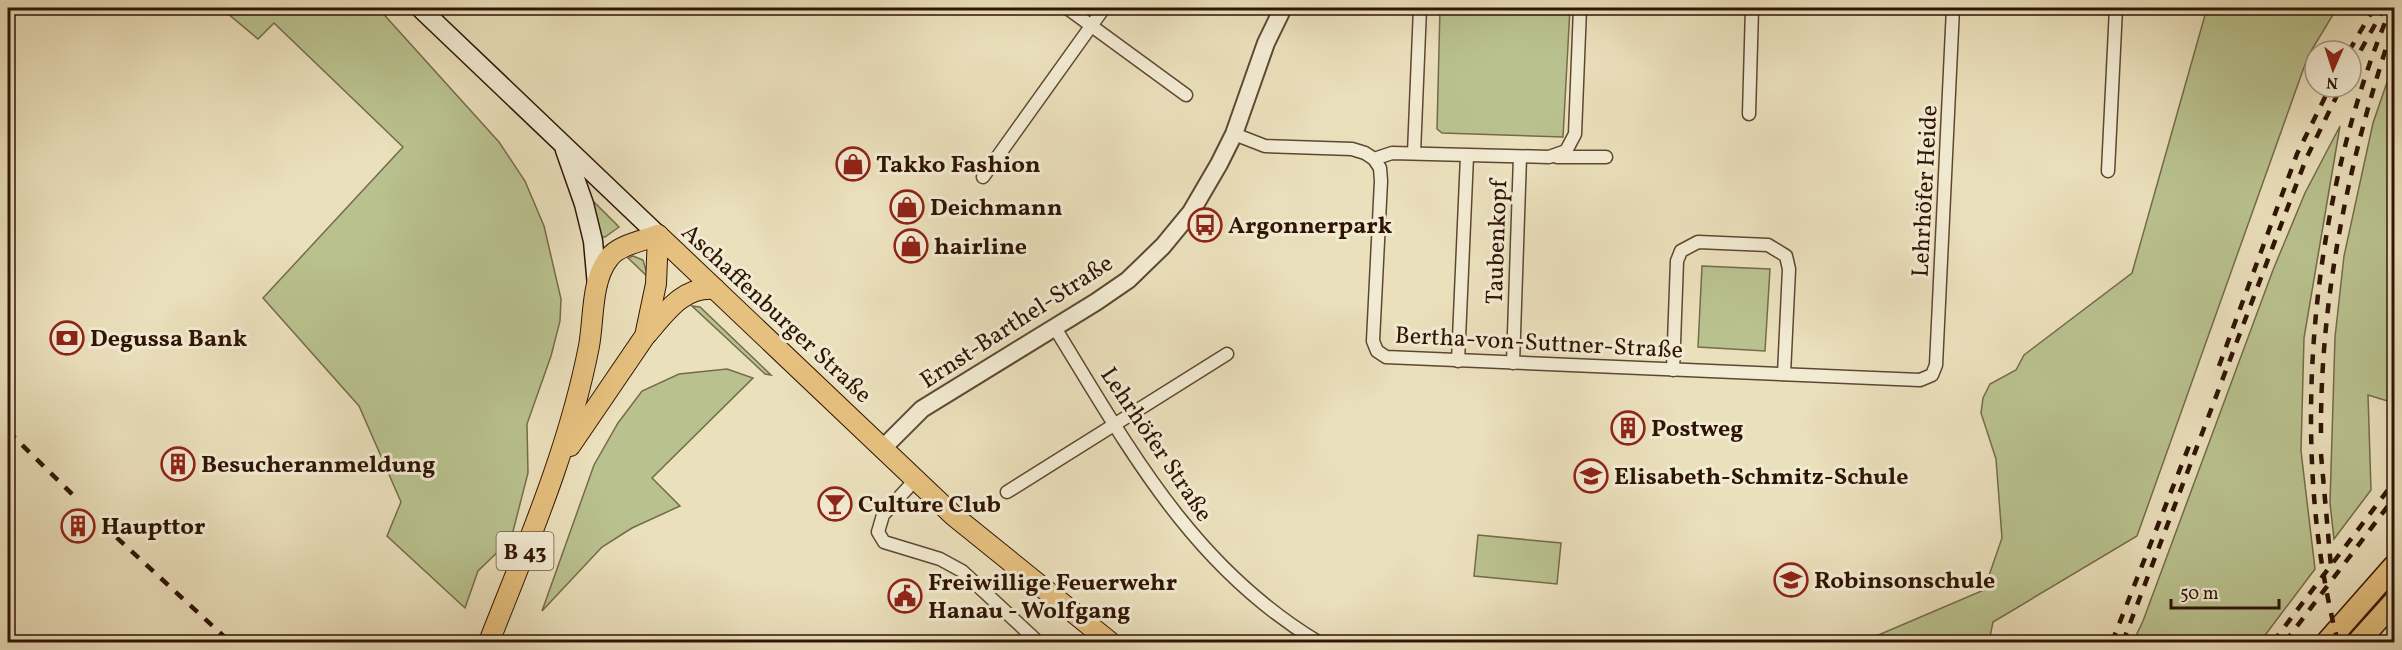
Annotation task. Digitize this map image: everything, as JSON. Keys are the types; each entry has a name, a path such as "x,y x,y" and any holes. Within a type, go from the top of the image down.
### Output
{"highway":[{"path":"2327,642 2394,566"},
{"path":"2358,642 2394,602"}],"main road":[{"name":"Aschaffenburger Straße","path":"420,8 915,480 963,523 1110,642"},
{"path":"564,146 584,204 593,241 597,289"},
{"name":"B 43","path":"489,642 560,460 583,378 597,289 604,267 614,253 658,235 656,285 645,336"},
{"name":"B 43","path":"560,460 645,336 679,299 695,290 715,289"}],"street":[{"path":"1067,8 1186,95"},
{"path":"983,177 1104,8"},
{"name":"Ernst-Barthel-Straße","path":"884,448 922,409 1055,328 1128,280 1163,246 1194,206 1234,134 1266,43 1283,8"},
{"path":"1414,153 1420,8"},
{"path":"1549,157 1566,151 1575,134 1580,8"},
{"path":"1749,114 1752,8"},
{"name":"Lehrhöfer Heide","path":"1932,375 1936,365 1938,339 1953,8"},
{"path":"2108,171 2116,8"},
{"path":"1234,134 1265,146 1352,149 1374,159"},
{"name":"Taubenkopf","path":"1374,159 1392,153 1520,158 1606,157"},
{"name":"Taubenkopf","path":"1458,361 1467,156"},
{"name":"Taubenkopf","path":"1513,363 1520,158"},
{"name":"Bertha-von-Suttner-Straße","path":"1374,159 1380,168 1381,181 1373,341 1377,351 1386,357 1920,380 1932,375"},
{"path":"1673,370 1677,261 1681,251 1698,242 1756,244 1768,245 1786,256 1789,269 1784,374"},
{"name":"Lehrhöfer Straße","path":"1055,328 1167,504 1213,559 1267,608 1318,642"},
{"path":"1006,492 1114,422 1227,354"},
{"path":"915,480 881,518 878,532 884,542 940,559 962,571 1030,640"}],"green space":[{"path":"221,8 378,8 499,142 525,181 544,226 561,299 560,321 551,356 527,424 528,473 511,539 478,571 465,608 387,536 401,502 359,406 263,298 403,147 274,23 258,39"},
{"path":"1440,8 1570,8 1563,137 1442,133 1437,129"},
{"path":"2207,8 2337,8 2318,39 2303,39 2303,70 2137,536 1993,622 1989,642 1862,642 1984,590 2002,538 1996,459 1981,413 1983,398 1990,384 2016,370 2024,355 2132,273"},
{"path":"2394,62 2394,403 2368,395 2371,490 2334,539 2330,503 2335,337 2344,256 2373,123"},
{"path":"2340,126 2304,338 2301,451 2315,569 2260,642 2133,642 2143,621 2273,270 2305,193"},
{"path":"590,201 593,201 619,227 605,237 600,237"},
{"path":"633,256 643,260 648,277 628,258"},
{"path":"1702,266 1770,269 1765,351 1698,347"},
{"path":"692,306 700,307 771,375 765,374"},
{"path":"727,369 753,378 652,478 680,506 632,528 602,547 542,611 594,465 618,423 642,391 679,374"},
{"path":"1478,535 1561,543 1557,584 1474,576"}],"railway":[{"path":"2356,39 2374,8"},
{"path":"2338,642 2322,566 2313,486 2311,404 2315,321 2326,239 2342,158 2364,81 2391,8"},
{"path":"2363,46 2383,10"},
{"path":"2321,433 2326,329 2341,226 2364,123 2394,24"},
{"path":"2219,366 2297,154 2324,99"},
{"path":"2123,642 2306,159 2335,99"},
{"path":"8,431 77,499"},
{"path":"2112,642 2191,441"},
{"path":"2321,454 2331,567"},
{"path":"2273,642 2394,482"},
{"path":"2285,642 2394,498"},
{"path":"102,524 230,642"}],"place":[{"name":"Takko Fashion","path":"853,164"},
{"name":"Deichmann","path":"907,207"},
{"name":"Argonnerpark","path":"1205,225"},
{"name":"hairline","path":"911,246"},
{"name":"Degussa Bank","path":"67,338"},
{"name":"Postweg","path":"1628,428"},
{"name":"Besucheranmeldung","path":"178,464"},
{"name":"Elisabeth-Schmitz-Schule","path":"1591,476"},
{"name":"Culture Club","path":"835,504"},
{"name":"Haupttor","path":"78,526"},
{"name":"Robinsonschule","path":"1791,580"},
{"name":"Freiwillige Feuerwehr Hanau - Wolfgang","path":"905,596"}]}
